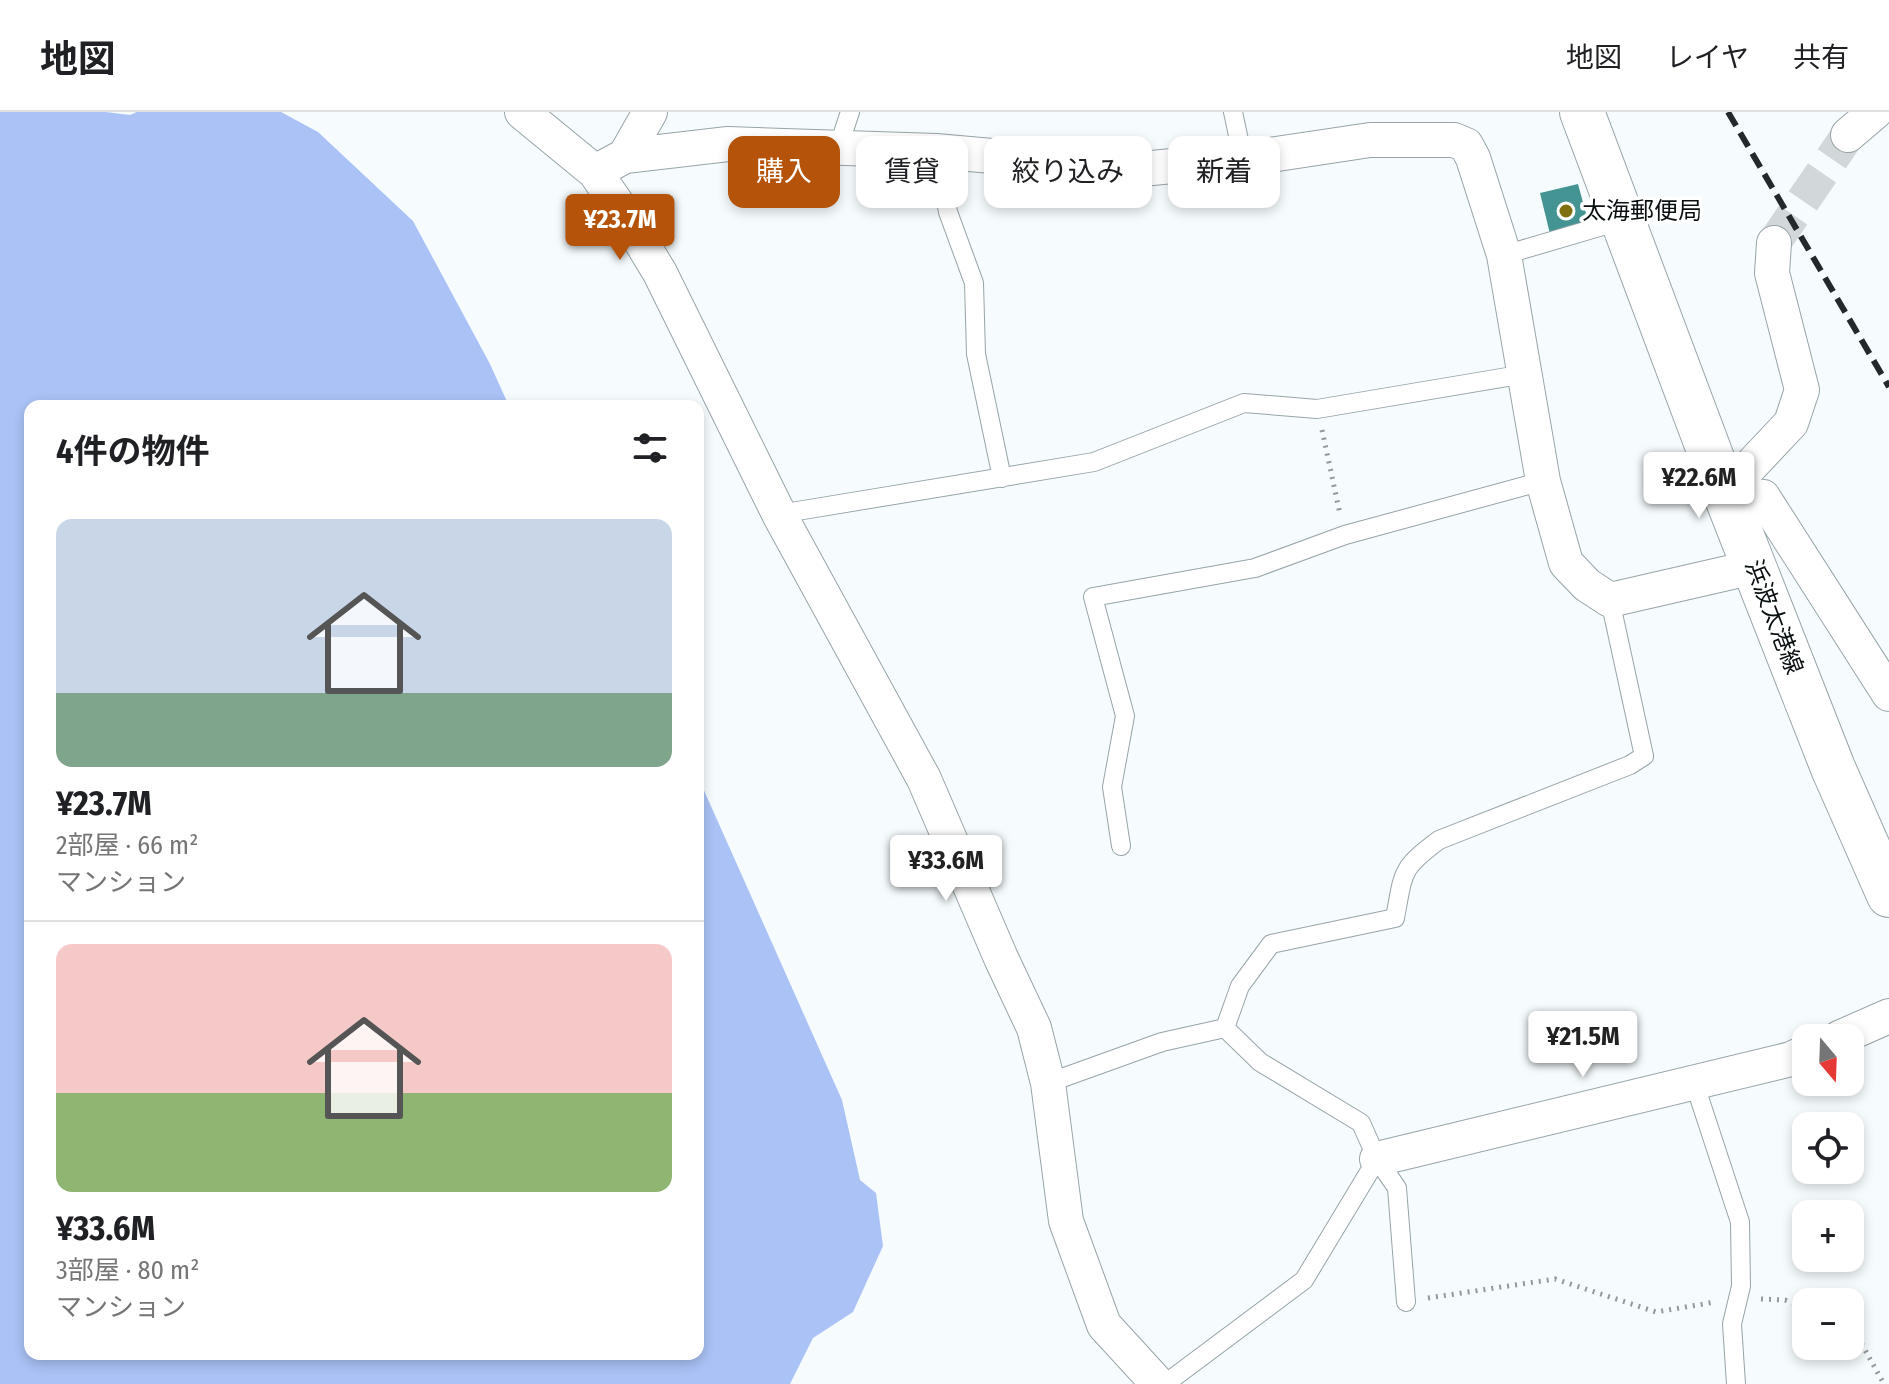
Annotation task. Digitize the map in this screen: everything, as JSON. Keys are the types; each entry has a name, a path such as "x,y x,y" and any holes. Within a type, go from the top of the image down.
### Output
{"main road":[{"name":"浜波太港線","path":"1582,112 1754,567 1833,768 1889,895"}],"street":[{"path":"522,112 610,164 728,144"},
{"path":"610,164 650,112"},
{"path":"1848,135 1875,112"},
{"path":"1280,153 1370,140 1454,140 1466,145 1504,255 1543,481 1566,563 1587,585 1610,600 1754,567"},
{"path":"968,154 1122,171 1168,166"},
{"path":"610,164 628,220 660,273 779,514 924,779 1034,1028 1048,1083 1066,1221 1104,1325 1158,1384"},
{"path":"1725,493 1791,423 1802,390 1772,273 1774,243"},
{"path":"1725,493 1763,497 1889,694"},
{"path":"1864,1027 1889,1016"},
{"path":"1377,1159 1792,1059"}],"lane":[{"path":"840,142 850,112"},
{"path":"1233,112 1238,136"},
{"path":"947,208 974,283 976,354 1002,478"},
{"path":"1504,255 1623,220"},
{"path":"779,514 1094,462 1244,403 1317,409 1525,374"},
{"path":"1121,846 1112,787 1125,716 1093,597 1255,568 1345,535 1543,481"},
{"path":"1225,1028 1240,986 1271,944 1395,918 1403,873 1413,860 1439,840 1630,765 1644,756 1610,600"},
{"path":"1048,1083 1162,1042 1225,1028"},
{"path":"1225,1028 1260,1062 1361,1123 1377,1159 1397,1188 1406,1302"},
{"path":"1694,1082 1740,1222 1741,1286 1732,1324 1736,1384"},
{"path":"1165,1384 1304,1280 1377,1159"}],"path":[{"path":"1317,409 1345,535"},
{"path":"1406,1302 1555,1279 1656,1312 1738,1299 1792,1303"},
{"path":"1864,1348 1884,1384"}],"water":[{"path":"0,112 106,112 130,115 137,112 281,112 318,132 413,221 506,400 24,400 24,1360 704,1360 704,790 842,1100 860,1180 876,1193 883,1246 853,1312 813,1338 790,1384 0,1384"}],"building":[{"path":"1578,184 1590,228 1551,238 1540,193"}],"tunnel":[{"path":"1774,243 1848,135"}],"railway":[{"path":"1728,112 1889,387"}],"place":[{"name":"太海郵便局","path":"1566,211"}]}
